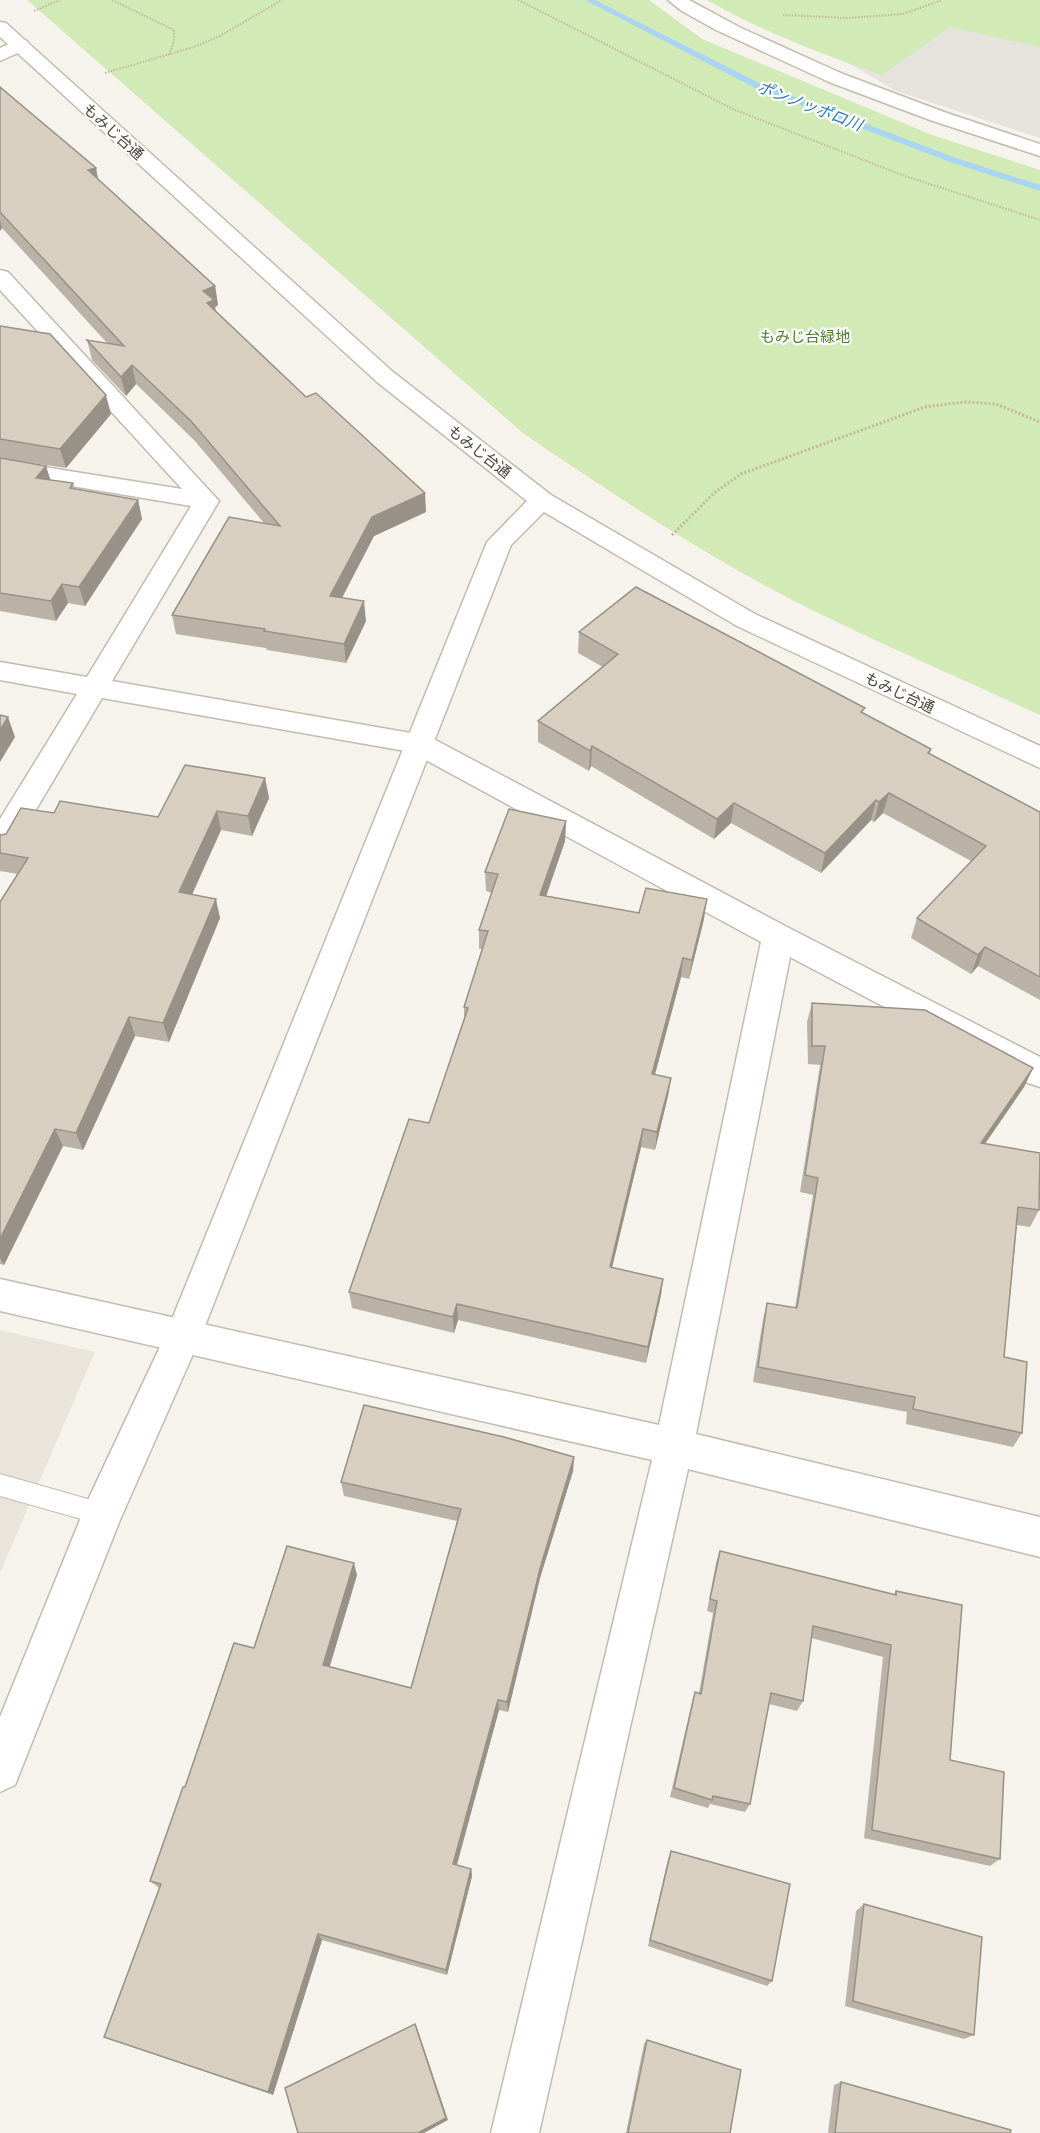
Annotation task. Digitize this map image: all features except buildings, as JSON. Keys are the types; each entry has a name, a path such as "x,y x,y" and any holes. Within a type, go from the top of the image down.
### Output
{"street":[{"path":"677,0 708,19 817,71 952,122 1040,150"},
{"name":"もみじ台通","path":"0,27 385,377 543,500 746,620 1040,758"},
{"path":"0,55 20,45"},
{"path":"4,292 207,501"},
{"path":"0,467 207,501"},
{"path":"0,1770 102,1514 183,1336 500,542 543,500"},
{"path":"0,844 207,501"},
{"path":"0,671 418,743 778,937 1040,1073"},
{"path":"515,2133 674,1447 778,937"},
{"path":"0,1295 674,1447 1040,1537"}],"lane":[{"path":"0,1485 102,1514"}],"path":[{"path":"112,0 174,30 174,41 169,56"},
{"path":"64,85 169,56 220,36 282,0"},
{"path":"518,0 733,109 902,175 1040,220"},
{"path":"779,14 848,18 903,14 942,0"},
{"path":"650,564 674,533 714,493 741,474 925,407 965,402 996,404 1040,422"}],"shaded area":[{"path":"740,0 1040,0 1040,138 896,91"},
{"path":"0,1330 95,1352 0,1573"}],"green space":[{"name":"もみじ台緑地","path":"27,0 649,0 702,39 932,135 1040,170 1040,715 778,593 667,528 524,434"},
{"path":"707,0 1040,0 1040,47 950,27 882,75 771,32"}],"waterway":[{"name":"ポンノッポロ川","path":"589,0 756,85 953,160 1040,188"}]}
